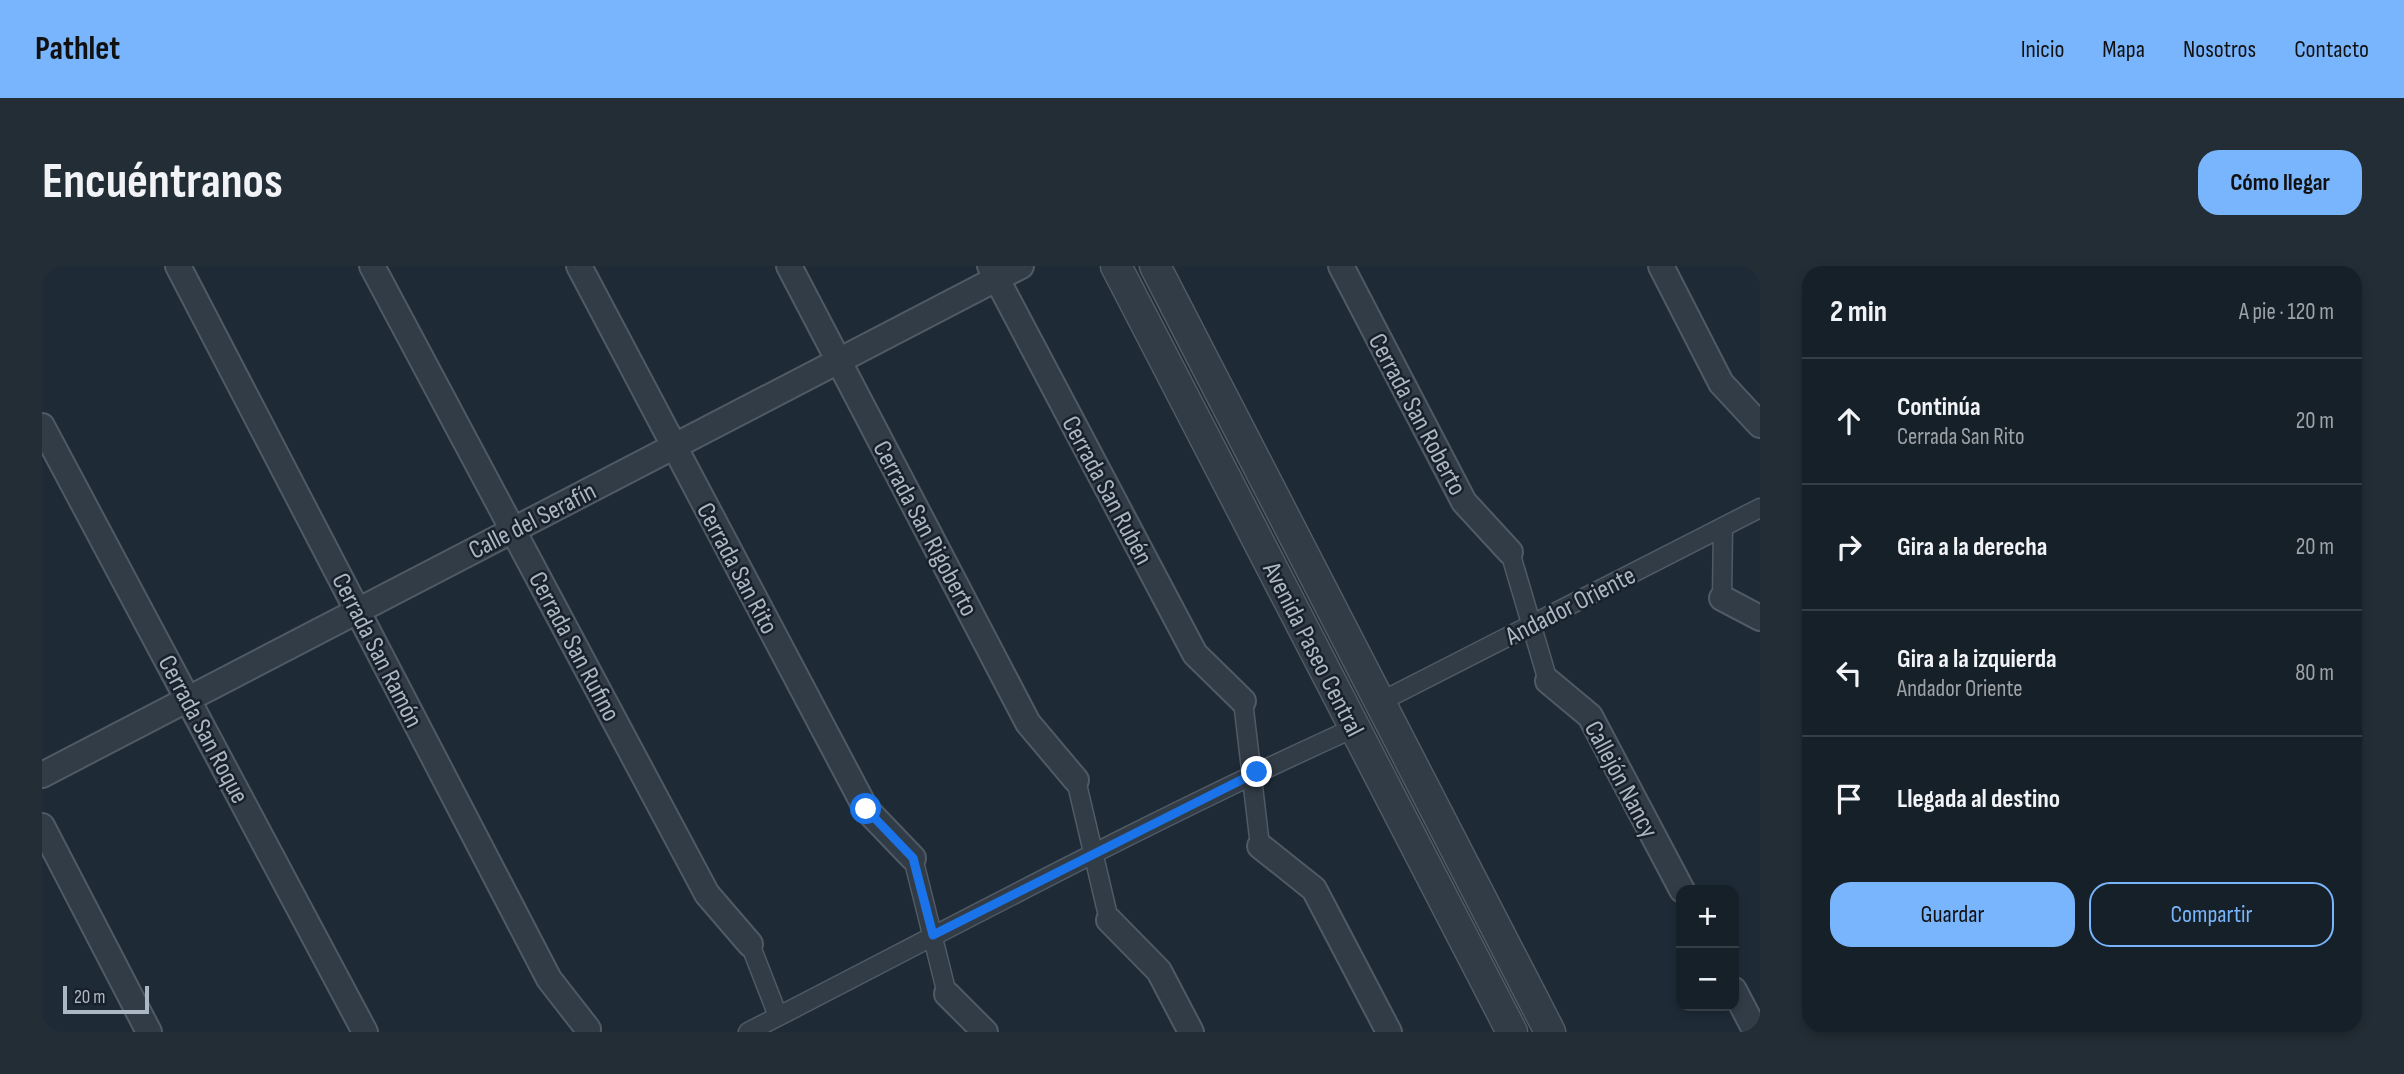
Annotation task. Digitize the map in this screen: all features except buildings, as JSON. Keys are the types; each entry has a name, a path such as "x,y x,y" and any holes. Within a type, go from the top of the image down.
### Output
{"street":[{"name":"Cerrada San Ramón","path":"178,266 549,979 589,1030"},
{"name":"Cerrada San Rufino","path":"372,266 706,894 750,944"},
{"name":"Cerrada San Rito","path":"579,266 866,809 913,858"},
{"name":"Cerrada San Rigoberto","path":"789,266 1028,723 1076,780"},
{"name":"Calle del Serafín","path":"42,775 838,361 993,272 1021,266"},
{"name":"Avenida Paseo Central","path":"1116,266 1512,1032"},
{"name":"Avenida Paseo Central","path":"1155,266 1550,1032"},
{"name":"Cerrada San Roberto","path":"1340,266 1464,502 1510,552"},
{"path":"1661,266 1721,383 1760,425"},
{"name":"Cerrada San Rubén","path":"993,272 1195,654 1243,701"},
{"name":"Cerrada San Roque","path":"42,426 365,1032"},
{"name":"Andador Oriente","path":"1380,702 1760,508"},
{"path":"1723,527 1722,598 1760,618"},
{"path":"1510,552 1548,681"},
{"name":"Callejón Nancy","path":"1548,681 1590,716 1679,885"},
{"path":"1243,701 1260,846 1314,890 1389,1032"},
{"path":"748,1032 773,1023 933,935 1092,854 1250,775 1354,728"},
{"path":"1076,780 1109,920 1159,971 1191,1032"},
{"path":"42,826 149,1032"},
{"path":"913,858 947,994 985,1032"},
{"path":"750,944 773,1023"},
{"path":"1739,1000 1756,1032"}],"route":[{"path":"866,809 913,858 933,935 1257,772"}]}
